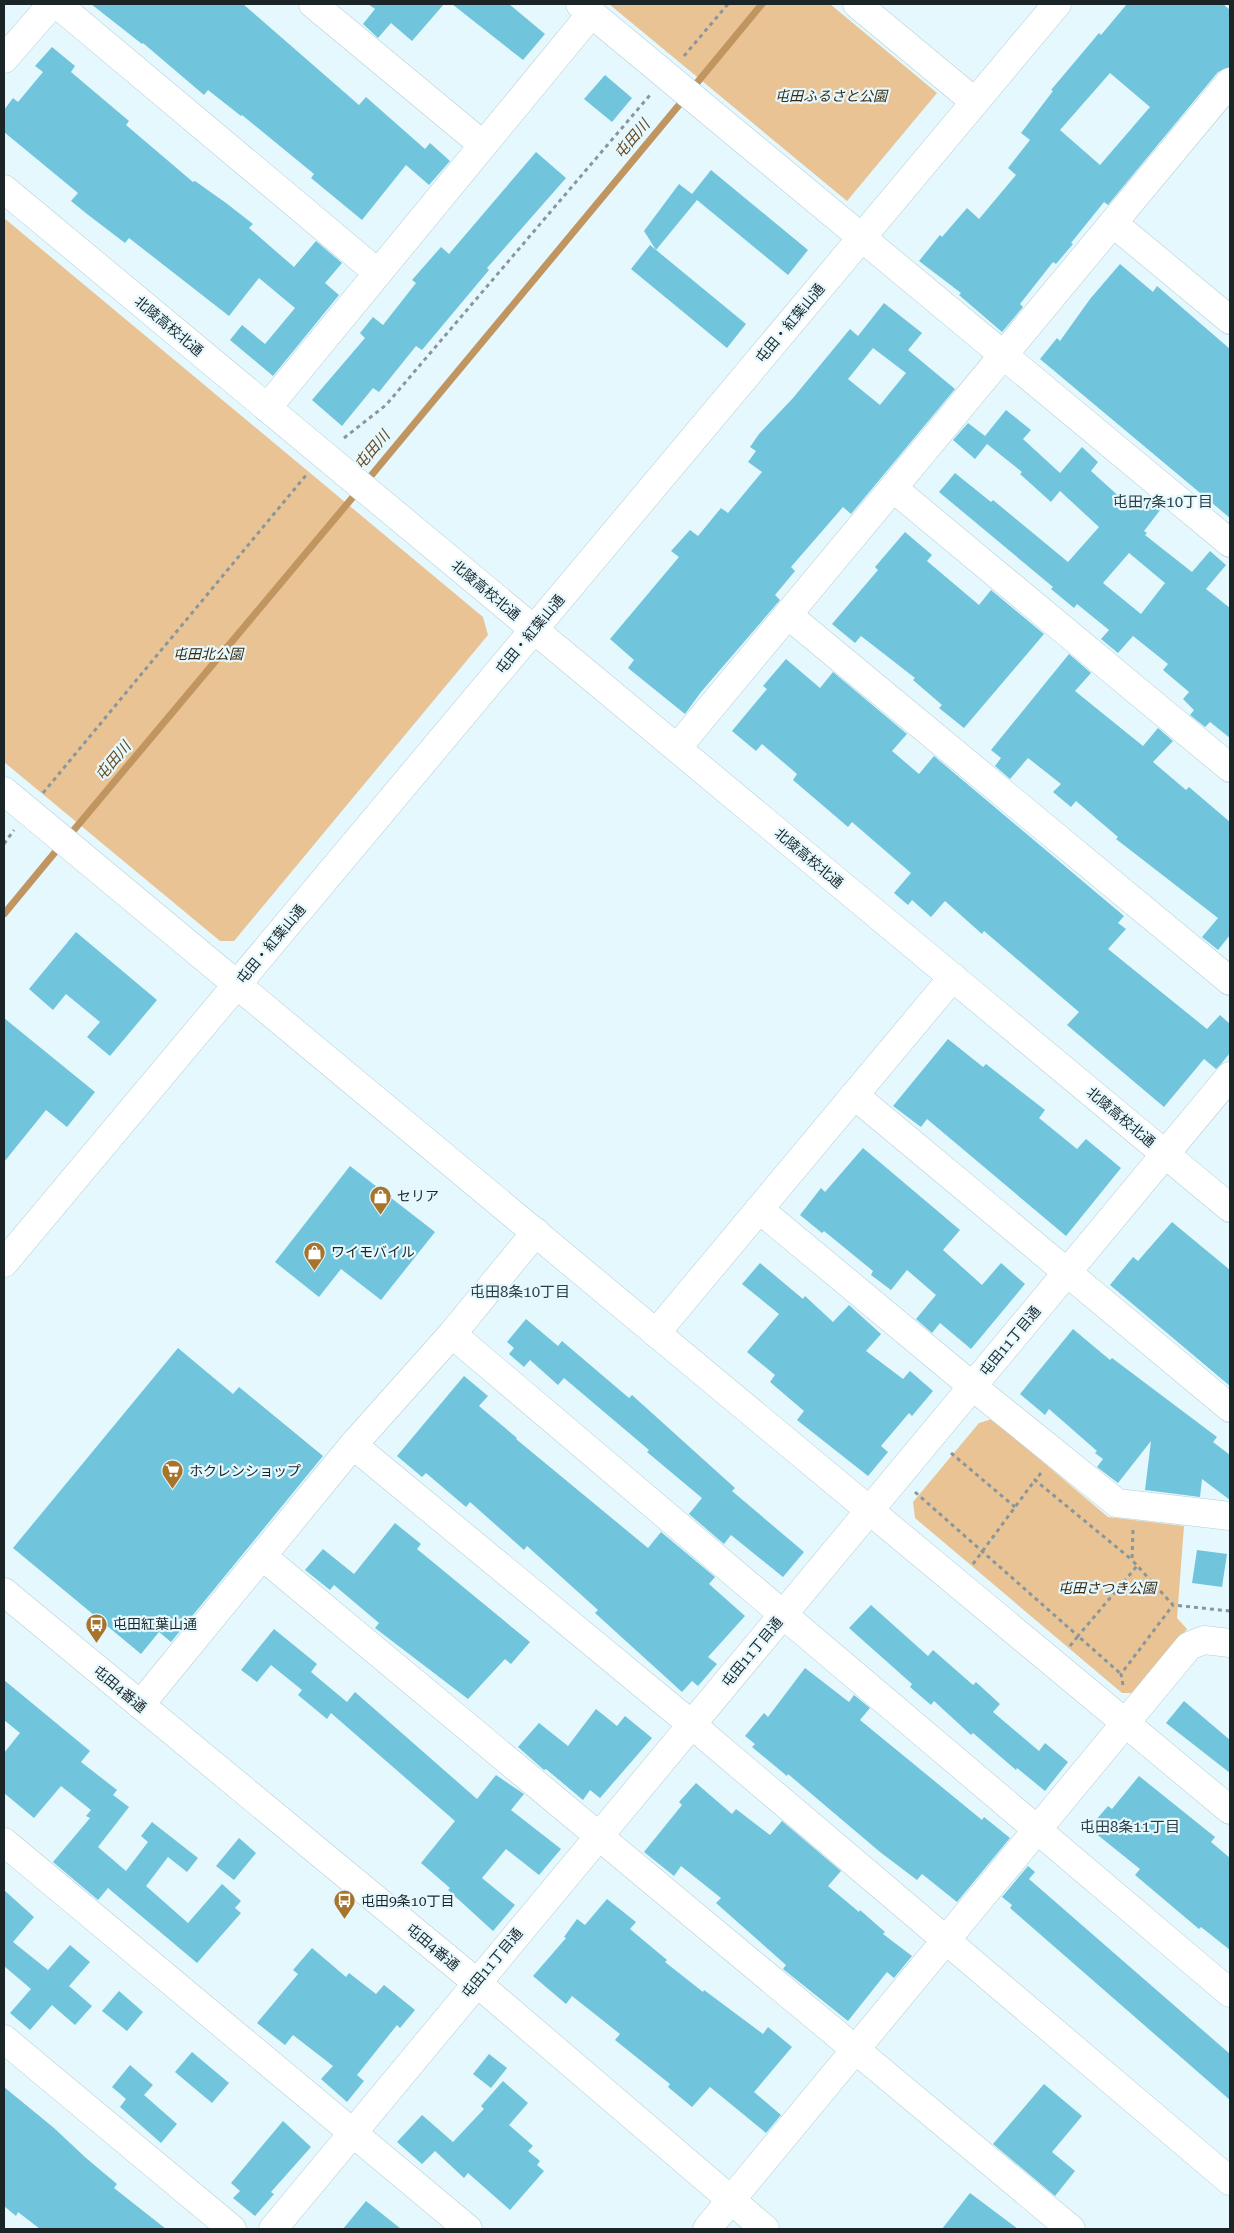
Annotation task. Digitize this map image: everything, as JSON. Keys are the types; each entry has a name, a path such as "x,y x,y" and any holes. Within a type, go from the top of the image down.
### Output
{"street":[{"path":"4,59 52,4"},
{"path":"57,4 378,273"},
{"path":"313,4 483,144"},
{"path":"857,4 975,102"},
{"name":"屯田・紅葉山通","path":"4,1264 1057,4"},
{"path":"267,408 483,144 585,9 1230,543"},
{"path":"677,748 1113,223 1227,92"},
{"name":"北陵高校北通","path":"4,189 1230,1208"},
{"path":"1113,223 1230,320"},
{"path":"893,488 1230,768"},
{"path":"788,615 1230,982"},
{"path":"4,791 30,816 536,1232 1230,1810"},
{"path":"656,1333 953,977"},
{"name":"屯田11丁目通","path":"273,2229 598,1835 783,1616 1230,1076"},
{"path":"854,1095 1230,1408"},
{"path":"759,1209 972,1386 1117,1503 1230,1516"},
{"path":"140,1705 353,1444 452,1334 536,1232"},
{"path":"452,1334 783,1616 1039,1830 1230,1994"},
{"path":"353,1444 691,1724 1230,2181"},
{"path":"262,1556 1071,2229"},
{"name":"屯田4番通","path":"4,1592 476,1982 765,2229"},
{"path":"707,2229 1127,1724 1189,1646 1204,1640 1230,1643"},
{"path":"4,1842 468,2229"},
{"path":"4,2039 232,2229"}],"path":[{"path":"4,844 30,816 328,459 386,405 670,78 728,4"},
{"path":"946,1449 1015,1507"},
{"path":"972,1565 1041,1472"},
{"path":"1035,1480 1132,1560 1173,1606 1230,1612"},
{"path":"912,1489 1121,1674 1124,1693"},
{"path":"1132,1560 1133,1524"},
{"path":"1064,1652 1137,1566"},
{"path":"1121,1674 1173,1606"}],"green space":[{"name":"屯田ふるさと公園","path":"609,4 830,4 937,93 847,201"},
{"name":"屯田北公園","path":"4,218 483,617 488,635 234,941 220,941 4,762"},
{"name":"屯田さつき公園","path":"992,1419 1108,1517 1184,1526 1177,1618 1187,1629 1137,1693 1122,1693 915,1518 913,1502 979,1423"}],"building":[{"path":"91,4 243,4 359,105 366,97 425,149 430,143 450,161 429,185 406,165 362,220 311,178 314,174 242,115 208,90 204,95 143,43"},
{"path":"368,4 444,4 412,41 391,23 378,38 363,24 375,9"},
{"path":"452,4 509,4 545,34 523,60"},
{"path":"1127,4 1223,4 1230,10 1230,67 1218,72 1108,205 1104,202 1071,243 1073,244 1056,264 1053,262 1020,304 1023,307 1002,332 959,295 961,293 919,261 940,235 942,237 967,208 979,219 1016,175 1008,168 1030,140 1021,133 1053,91 1051,90 1099,33 1101,35","holes":["1110,73 1150,107 1100,165 1060,130"]},
{"path":"52,47 75,66 71,72 129,121 126,125 193,182 195,181 253,224 249,228 294,267 316,241 342,263 325,283 339,295 273,376 230,340 242,325 265,344 295,308 259,278 229,316 129,238 125,243 71,201 78,193 4,132 4,110 13,98 18,102 43,72 35,66"},
{"path":"605,75 632,98 612,122 584,99"},
{"path":"536,152 566,178 487,268 489,270 422,350 416,346 379,392 373,388 342,426 312,400 365,338 360,333 373,317 383,325 416,283 412,280 441,247 449,254"},
{"path":"711,170 808,250 788,275 697,200 656,250 644,231 679,184 692,194"},
{"path":"650,245 746,324 727,348 631,269"},
{"path":"1120,264 1153,292 1157,286 1230,349 1230,518 1040,359 1057,338 1060,341 1090,299"},
{"path":"884,303 922,333 908,350 955,389 851,514 843,507 791,567 795,571 775,595 780,600 701,692 685,714 628,668 634,660 610,639 679,557 671,551 690,530 698,536 721,508 728,513 762,472 748,462 756,451 750,447 759,434 793,398 850,329 858,336","holes":["873,348 906,373 880,405 848,379"]},
{"path":"1006,410 1031,430 1023,439 1060,473 1082,447 1098,462 1091,471 1134,510 1146,496 1161,509 1144,531 1147,533 1145,535 1192,572 1210,551 1226,565 1206,589 1230,608 1230,738 1210,722 1205,727 1190,715 1194,710 1183,699 1189,692 1163,670 1168,664 1133,636 1118,653 1101,639 1109,630 1077,604 1074,608 1051,589 1053,587 939,492 955,473 991,502 993,500 1068,562 1099,527 1060,491 1051,502 1020,474 1022,472 987,444 975,459 953,440 968,423 985,436","holes":["1129,553 1165,583 1141,614 1103,583"]},
{"path":"905,532 932,555 927,561 979,605 991,590 1044,634 964,728 939,708 942,705 913,680 915,678 861,636 855,643 832,624 878,570 875,567"},
{"path":"1069,654 1091,673 1075,691 1143,746 1158,728 1173,741 1153,762 1186,790 1189,787 1230,822 1230,935 1218,950 1202,937 1218,918 1116,839 1118,837 1076,801 1071,807 1053,792 1061,784 1028,758 1010,779 995,766 1001,758 991,750"},
{"path":"786,659 820,688 833,672 907,734 892,751 919,774 934,756 1124,916 1118,923 1126,929 1108,949 1207,1029 1220,1015 1230,1024 1230,1053 1221,1064 1216,1069 1204,1059 1164,1107 1067,1025 1079,1012 984,931 982,934 945,901 931,917 912,900 908,905 894,893 911,873 852,822 848,827 793,780 797,774 762,744 756,751 732,731 767,689 763,686"},
{"path":"76,932 157,1000 110,1056 87,1037 100,1022 66,994 53,1010 29,989"},
{"path":"4,1018 95,1092 67,1127 46,1110 4,1162"},
{"path":"948,1039 983,1067 986,1064 1045,1110 1039,1118 1077,1149 1086,1139 1121,1168 1066,1236 927,1119 921,1127 893,1106"},
{"path":"863,1148 960,1230 943,1250 982,1285 1001,1263 1025,1284 971,1349 940,1323 932,1333 916,1319 936,1295 907,1270 891,1290 871,1275 873,1271 824,1231 822,1233 800,1215 821,1188 825,1192"},
{"path":"350,1166 435,1232 381,1300 341,1269 319,1297 275,1262"},
{"path":"1172,1222 1230,1270 1230,1386 1110,1285 1133,1257 1138,1261"},
{"path":"760,1263 803,1299 805,1296 833,1322 849,1305 881,1334 866,1351 903,1379 910,1371 933,1391 912,1416 909,1413 881,1446 888,1452 868,1476 797,1420 804,1411 770,1382 775,1375 747,1352 779,1314 742,1284"},
{"path":"526,1319 558,1346 562,1341 629,1398 632,1395 735,1488 732,1491 804,1552 783,1577 731,1535 724,1544 689,1514 702,1498 564,1378 558,1385 530,1360 524,1367 509,1354 514,1348 507,1342"},
{"path":"1073,1329 1110,1360 1112,1358 1217,1437 1213,1442 1230,1455 1230,1500 1202,1479 1200,1497 1145,1490 1151,1441 1118,1483 1097,1467 1103,1459 1095,1453 1097,1451 1049,1409 1045,1415 1020,1394"},
{"path":"178,1348 233,1394 239,1387 323,1456 171,1642 159,1632 141,1654 13,1548"},
{"path":"464,1376 488,1396 479,1406 516,1439 648,1548 661,1532 715,1577 709,1584 745,1616 708,1657 717,1664 698,1686 692,1681 682,1692 595,1613 598,1610 527,1546 524,1550 470,1502 466,1507 426,1473 422,1477 397,1456"},
{"path":"395,1523 421,1544 417,1549 530,1642 511,1664 505,1659 468,1699 375,1628 379,1623 334,1585 330,1590 305,1570 323,1549 354,1574"},
{"path":"1197,1550 1227,1554 1222,1587 1192,1583"},
{"path":"871,1605 928,1656 933,1650 973,1685 976,1682 1000,1704 993,1712 1039,1751 1045,1743 1068,1762 1045,1791 1017,1768 1016,1770 973,1733 971,1735 934,1701 931,1705 910,1687 912,1684 849,1628"},
{"path":"274,1629 317,1664 311,1672 347,1702 355,1692 477,1799 496,1775 524,1794 511,1810 561,1849 539,1875 506,1849 482,1878 515,1905 493,1931 448,1890 450,1888 421,1863 455,1821 331,1713 327,1719 298,1695 302,1690 271,1665 257,1682 241,1670"},
{"path":"805,1668 849,1702 854,1695 870,1708 860,1720 982,1820 984,1817 1010,1838 957,1902 922,1874 917,1880 880,1852 788,1774 787,1776 752,1747 755,1744 745,1736 764,1713 768,1717"},
{"path":"4,1680 90,1751 81,1762 117,1790 113,1795 129,1807 98,1847 126,1871 148,1842 141,1836 152,1822 198,1858 187,1872 168,1857 146,1886 188,1923 222,1884 241,1901 235,1908 241,1913 197,1963 108,1888 98,1900 53,1862 90,1818 86,1816 91,1810 61,1786 34,1818 4,1793 4,1753 20,1733 4,1720"},
{"path":"1184,1701 1230,1740 1230,1773 1166,1723"},
{"path":"596,1709 617,1726 625,1716 652,1738 600,1798 590,1790 583,1800 518,1747 539,1723 568,1746"},
{"path":"1139,1776 1215,1837 1211,1842 1230,1858 1230,1950 1201,1927 1199,1929 1135,1875 1140,1869 1089,1828 1108,1806 1112,1809"},
{"path":"696,1783 732,1814 736,1809 770,1835 782,1821 841,1871 828,1886 859,1912 860,1910 885,1932 883,1934 912,1956 894,1978 887,1972 848,2021 783,1969 786,1965 716,1903 721,1898 681,1866 674,1876 644,1852 682,1805 679,1802"},
{"path":"239,1838 256,1853 234,1880 216,1866"},
{"path":"1028,1866 1035,1872 1029,1879 1230,2054 1230,2100 1010,1908 1012,1905 1002,1897"},
{"path":"4,1890 34,1917 13,1942 48,1970 70,1945 90,1962 69,1986 92,2006 75,2025 52,2005 30,2030 10,2013 31,1989 4,1966"},
{"path":"607,1899 636,1922 630,1929 667,1960 665,1962 703,1992 704,1990 763,2034 768,2027 792,2047 754,2092 781,2115 766,2133 710,2087 692,2107 668,2087 670,2084 615,2040 620,2034 572,1996 566,2004 533,1976 566,1938 564,1937 577,1919 585,1925"},
{"path":"312,1948 346,1977 349,1973 376,1994 384,1985 415,2010 400,2028 397,2025 357,2075 364,2081 347,2102 321,2079 333,2066 293,2035 285,2045 257,2023 298,1974 293,1970"},
{"path":"119,1991 143,2012 127,2031 102,2011"},
{"path":"192,2052 229,2083 212,2103 175,2072"},
{"path":"489,2054 507,2068 491,2088 473,2074"},
{"path":"130,2065 153,2085 144,2095 177,2124 161,2143 120,2107 126,2099 112,2087"},
{"path":"503,2081 528,2103 509,2125 533,2146 528,2151 540,2161 537,2165 544,2171 510,2210 468,2173 464,2178 435,2151 422,2164 397,2142 422,2115 453,2142 484,2109 481,2106"},
{"path":"1044,2084 1082,2116 1052,2152 1075,2171 1055,2196 993,2144"},
{"path":"4,2087 117,2184 114,2188 166,2229 40,2229 18,2212 16,2216 4,2206"},
{"path":"283,2121 311,2147 271,2192 274,2194 255,2216 233,2198 240,2191 231,2183"},
{"path":"970,2193 1018,2229 942,2229"},
{"path":"366,2201 401,2229 343,2229"}],"waterway":[{"name":"屯田川","path":"691,90 762,4"},
{"name":"屯田川","path":"365,483 684,99"},
{"name":"屯田川","path":"68,837 358,491"},
{"name":"屯田川","path":"4,914 61,845"}],"place":[{"name":"セリア","path":"381,1215"},
{"name":"ワイモバイル","path":"315,1271"},
{"name":"ホクレンショップ","path":"173,1490"},
{"name":"屯田紅葉山通","path":"97,1643"},
{"name":"屯田9条10丁目","path":"345,1920"}],"district":[{"name":"屯田7条10丁目","path":"1163,502"},
{"name":"屯田8条10丁目","path":"520,1292"},
{"name":"屯田8条11丁目","path":"1130,1827"}]}
